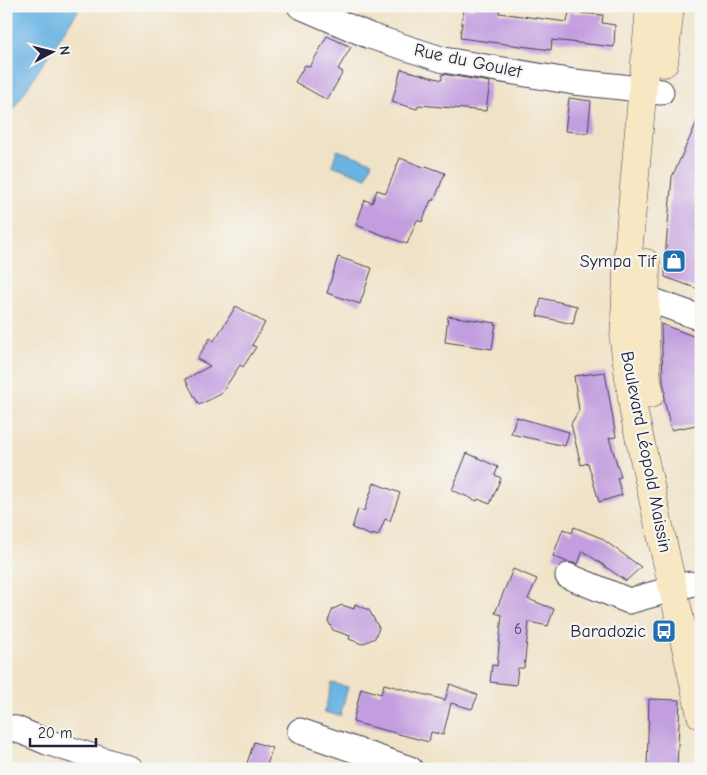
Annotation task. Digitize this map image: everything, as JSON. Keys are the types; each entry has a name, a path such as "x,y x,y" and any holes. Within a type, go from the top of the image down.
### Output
{"street":[{"name":"Rue du Goulet","path":"300,6 370,36 444,60 574,82 652,91"},
{"name":"Boulevard Léopold Maissin","path":"650,6 652,91 646,256 636,296 647,382 701,715"},
{"name":"Boulevard Léopold Maissin","path":"652,91 670,6"},
{"path":"636,296 701,318"},
{"path":"568,576 629,601 681,586"},
{"name":"Boulevard Léopold Maissin","path":"681,586 701,636"},
{"path":"6,727 131,769"},
{"path":"300,731 410,769"}],"water":[{"path":"6,6 81,6 6,120"},
{"path":"337,150 372,162 366,178 332,165"},
{"path":"332,683 348,687 340,716 324,712"}],"building":[{"path":"474,6 500,6 499,13 567,22 569,12 603,15 602,23 615,25 614,47 552,40 551,50 460,38 464,8 473,9"},
{"path":"327,36 351,47 338,69 343,72 327,100 295,82 305,65 310,67"},
{"path":"401,69 442,80 442,74 490,82 486,111 419,105 417,109 392,102"},
{"path":"569,98 591,101 588,133 565,131"},
{"path":"701,113 701,290 665,277 672,177"},
{"path":"400,158 445,173 434,201 431,200 422,222 417,220 407,244 356,225 365,200 372,203 377,190 386,193"},
{"path":"338,257 372,268 360,304 327,293"},
{"path":"541,298 577,306 573,324 537,316"},
{"path":"236,306 265,323 252,345 256,347 243,367 240,365 221,394 199,405 185,379 210,366 197,359 210,338 214,341"},
{"path":"448,316 496,323 492,349 445,342"},
{"path":"661,324 701,339 701,424 671,430 664,399"},
{"path":"605,372 616,437 609,438 621,477 617,478 622,495 599,502 588,463 581,465 571,424 579,410 574,376"},
{"path":"516,417 569,432 565,446 511,434"},
{"path":"467,453 498,467 495,475 501,478 490,504 478,499 477,501 452,490"},
{"path":"374,483 400,493 390,521 385,519 378,536 372,534 372,536 352,528 358,509 364,511"},
{"path":"574,527 601,538 641,567 626,581 583,551 578,564 553,556 563,529 572,533"},
{"path":"513,569 537,579 528,599 554,609 548,626 529,622 524,668 518,668 516,685 490,682 492,665 497,666 502,615 495,613"},
{"path":"355,604 369,610 379,628 375,638 362,644 349,639 350,636 333,630 328,621 333,609 342,605 354,609"},
{"path":"384,684 445,700 450,684 478,695 472,709 451,703 443,735 431,732 429,742 353,722 361,688 381,694"},
{"path":"649,699 680,700 677,769 647,769"},
{"path":"254,742 272,748 266,769 245,769"}],"place":[{"name":"Sympa Tif","path":"674,261"},
{"name":"Baradozic","path":"664,631"}]}
